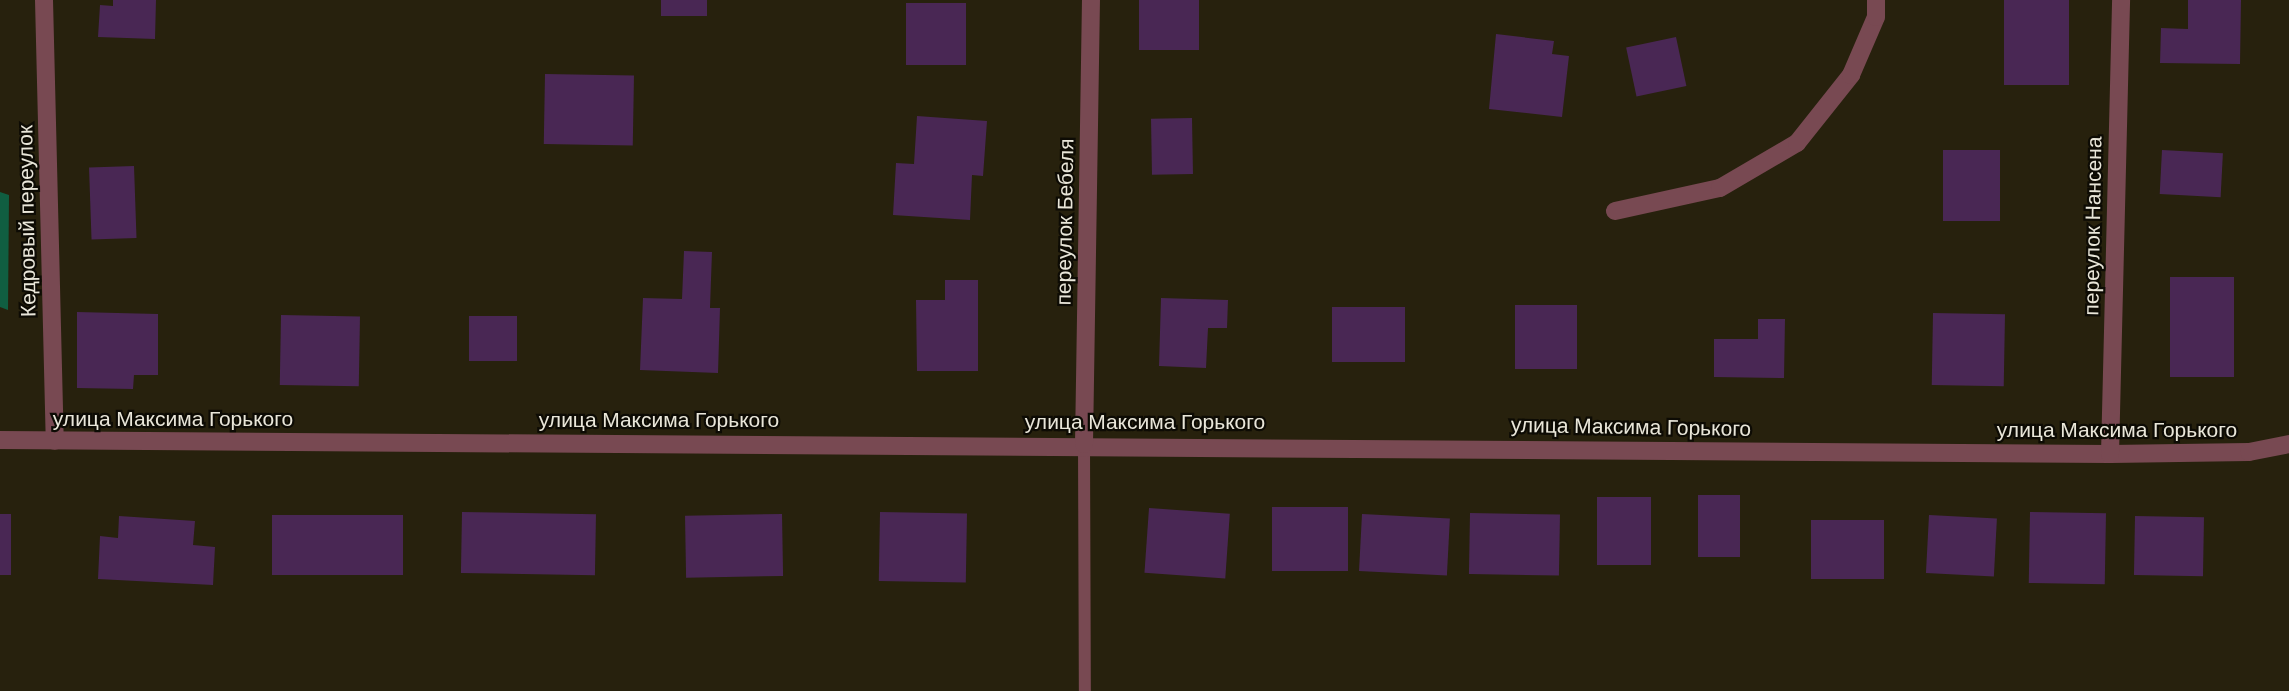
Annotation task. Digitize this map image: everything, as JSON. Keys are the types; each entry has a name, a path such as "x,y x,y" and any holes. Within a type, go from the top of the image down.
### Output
{"street":[{"name":"Кедровый переулок","path":"44,0 55,441"},
{"name":"переулок Бебеля","path":"1084,444 1091,0"},
{"path":"1615,211 1720,188 1797,143 1851,75 1876,17 1876,0"},
{"name":"переулок Нансена","path":"2110,454 2121,0"},
{"name":"улица Максима Горького","path":"0,440 1084,444 2110,454 2249,452 2289,444"}],"lane":[{"path":"1084,444 1085,691"}],"green space":[{"path":"0,192 9,195 8,310 0,307"}],"building":[{"path":"113,0 156,0 155,39 98,37 100,5 113,6"},
{"path":"661,0 707,0 707,16 661,16"},
{"path":"1139,0 1199,0 1199,50 1139,50"},
{"path":"2004,0 2069,0 2069,85 2004,85"},
{"path":"2188,0 2241,0 2240,64 2160,63 2161,28 2188,29"},
{"path":"906,3 966,3 966,65 906,65"},
{"path":"1496,34 1554,41 1552,54 1569,56 1562,117 1489,109"},
{"path":"1676,37 1686,86 1637,97 1626,48"},
{"path":"545,74 634,76 633,146 544,144"},
{"path":"917,116 987,121 983,176 972,175 970,220 893,215 896,163 914,164"},
{"path":"1192,118 1193,174 1152,175 1151,119"},
{"path":"1943,150 2000,150 2000,221 1943,221"},
{"path":"2162,150 2223,153 2221,197 2160,194"},
{"path":"134,166 137,238 92,240 89,168"},
{"path":"684,251 712,252 710,308 720,308 718,373 640,370 643,298 682,299"},
{"path":"2170,277 2234,277 2234,377 2170,377"},
{"path":"945,280 978,280 978,371 917,371 916,300 945,300"},
{"path":"1161,298 1228,300 1227,328 1208,328 1206,368 1159,366"},
{"path":"1515,305 1577,305 1577,369 1515,369"},
{"path":"1332,307 1405,307 1405,362 1332,362"},
{"path":"77,312 158,314 158,375 134,375 133,389 77,388"},
{"path":"1933,313 2005,314 2004,386 1932,385"},
{"path":"281,315 360,316 359,386 280,385"},
{"path":"469,316 517,316 517,361 469,361"},
{"path":"1758,319 1785,319 1784,378 1714,377 1714,339 1758,339"},
{"path":"1698,495 1740,495 1740,557 1698,557"},
{"path":"1597,497 1651,497 1651,565 1597,565"},
{"path":"1272,507 1348,507 1348,571 1272,571"},
{"path":"1149,508 1230,514 1225,578 1144,573"},
{"path":"462,512 596,514 595,575 461,573"},
{"path":"880,512 967,514 966,583 879,581"},
{"path":"2030,512 2106,513 2105,584 2029,583"},
{"path":"1470,513 1560,515 1559,576 1469,574"},
{"path":"0,514 11,514 11,575 0,575"},
{"path":"782,514 783,576 686,578 685,516"},
{"path":"1362,514 1450,519 1447,576 1359,571"},
{"path":"272,515 403,515 403,575 272,575"},
{"path":"1929,515 1997,519 1994,576 1926,573"},
{"path":"119,516 195,521 193,545 215,547 213,585 98,579 100,536 118,538"},
{"path":"2135,516 2204,517 2203,576 2134,575"},
{"path":"1811,520 1884,520 1884,579 1811,579"}]}
